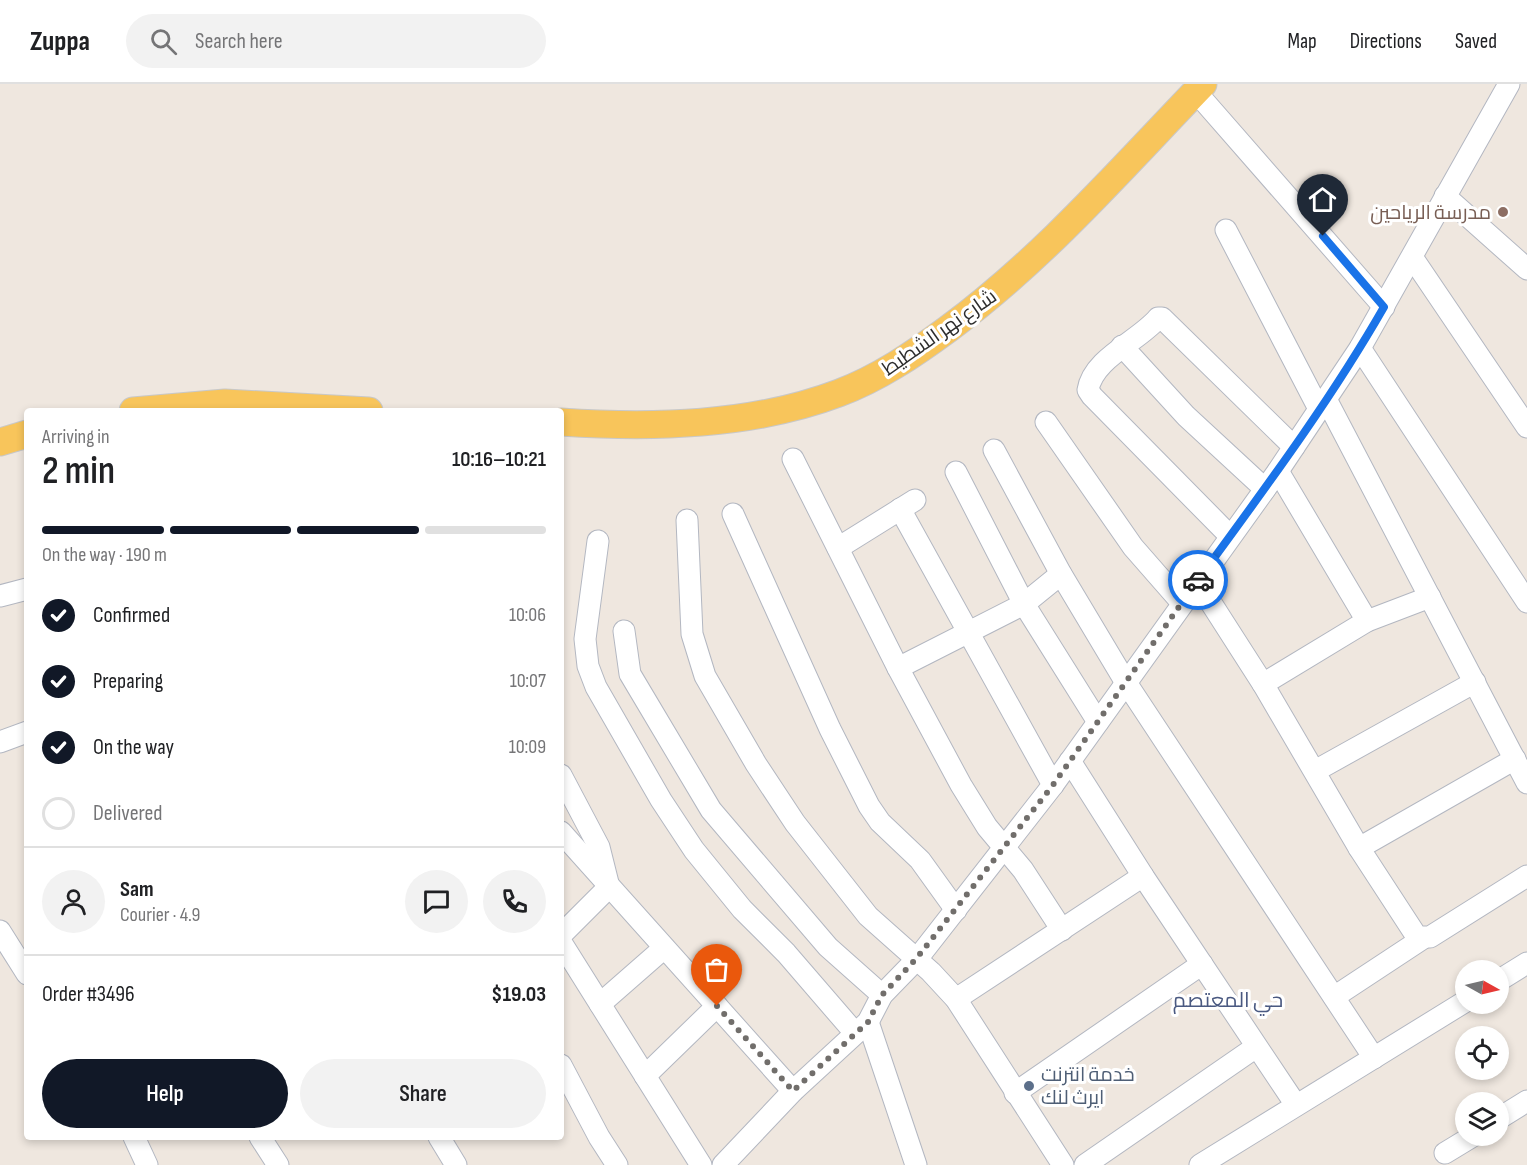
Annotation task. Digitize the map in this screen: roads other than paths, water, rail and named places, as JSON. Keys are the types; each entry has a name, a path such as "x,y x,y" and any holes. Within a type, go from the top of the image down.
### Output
{"main road":[{"name":"شارع نهر الشطيط","path":"564,423 664,424 749,416 816,401 880,375 919,351 970,313 1034,259 1199,88"},
{"path":"168,408 225,403 315,408"},
{"path":"0,442 24,435"}],"street":[{"path":"723,1165 793,1091 861,1028 882,995 916,959 956,910 1053,785 1125,681 1278,471 1360,348 1509,84"},
{"path":"1199,88 1384,307"},
{"path":"1445,196 1527,269"},
{"path":"1226,230 1430,597 1527,783"},
{"path":"1412,257 1527,427"},
{"path":"1230,536 1088,390 1090,380 1122,346 1158,318 1162,318 1294,447"},
{"path":"1122,346 1186,416 1265,489"},
{"path":"1360,348 1527,603"},
{"path":"1046,422 1133,547 1182,603"},
{"path":"994,450 1061,574 1125,681 1374,1058"},
{"path":"793,459 898,668 961,785 987,827 1023,870 1062,930"},
{"path":"1278,471 1367,621"},
{"path":"956,472 1024,604 1098,722"},
{"path":"838,548 908,504 970,633 1053,785"},
{"path":"733,514 830,729 869,806 896,839 920,860 956,910"},
{"path":"687,520 692,634 705,676 795,823 868,916 956,999 1063,1165"},
{"path":"598,541 585,639 588,666 596,687 661,801 694,850 742,909 861,1028 916,1165"},
{"path":"898,668 1024,604 1061,574"},
{"path":"1197,582 1263,684 1359,848 1412,932 1422,939"},
{"path":"0,596 24,590"},
{"path":"1263,684 1367,621 1430,597"},
{"path":"624,631 630,674 711,810 828,947 882,995"},
{"path":"1315,771 1475,682"},
{"path":"0,742 24,733"},
{"path":"1359,848 1515,759"},
{"path":"1070,761 1143,876 1296,1105"},
{"path":"564,781 599,847 609,887"},
{"path":"564,835 793,1091"},
{"path":"956,999 1143,876"},
{"path":"1334,997 1422,939 1430,937 1527,876"},
{"path":"564,932 609,887"},
{"path":"0,931 24,969"},
{"path":"564,947 701,1165"},
{"path":"600,1004 664,948"},
{"path":"1509,974 1527,963"},
{"path":"1015,1093 1202,964"},
{"path":"645,1076 717,1006"},
{"path":"1200,1165 1455,1008"},
{"path":"1085,1165 1256,1047"},
{"path":"564,1071 599,1137 617,1165"},
{"path":"1509,1112 1527,1101"},
{"path":"137,1140 147,1165"},
{"path":"262,1140 278,1165"},
{"path":"441,1140 456,1165"},
{"path":"1445,1153 1457,1146"}],"place":[{"name":"مدرسة الرياحين","path":"1503,212"},
{"name":"خدمة انترنت ايرث لنك","path":"1029,1086"}],"district":[{"name":"حي المعتصم","path":"1228,1000"}]}
